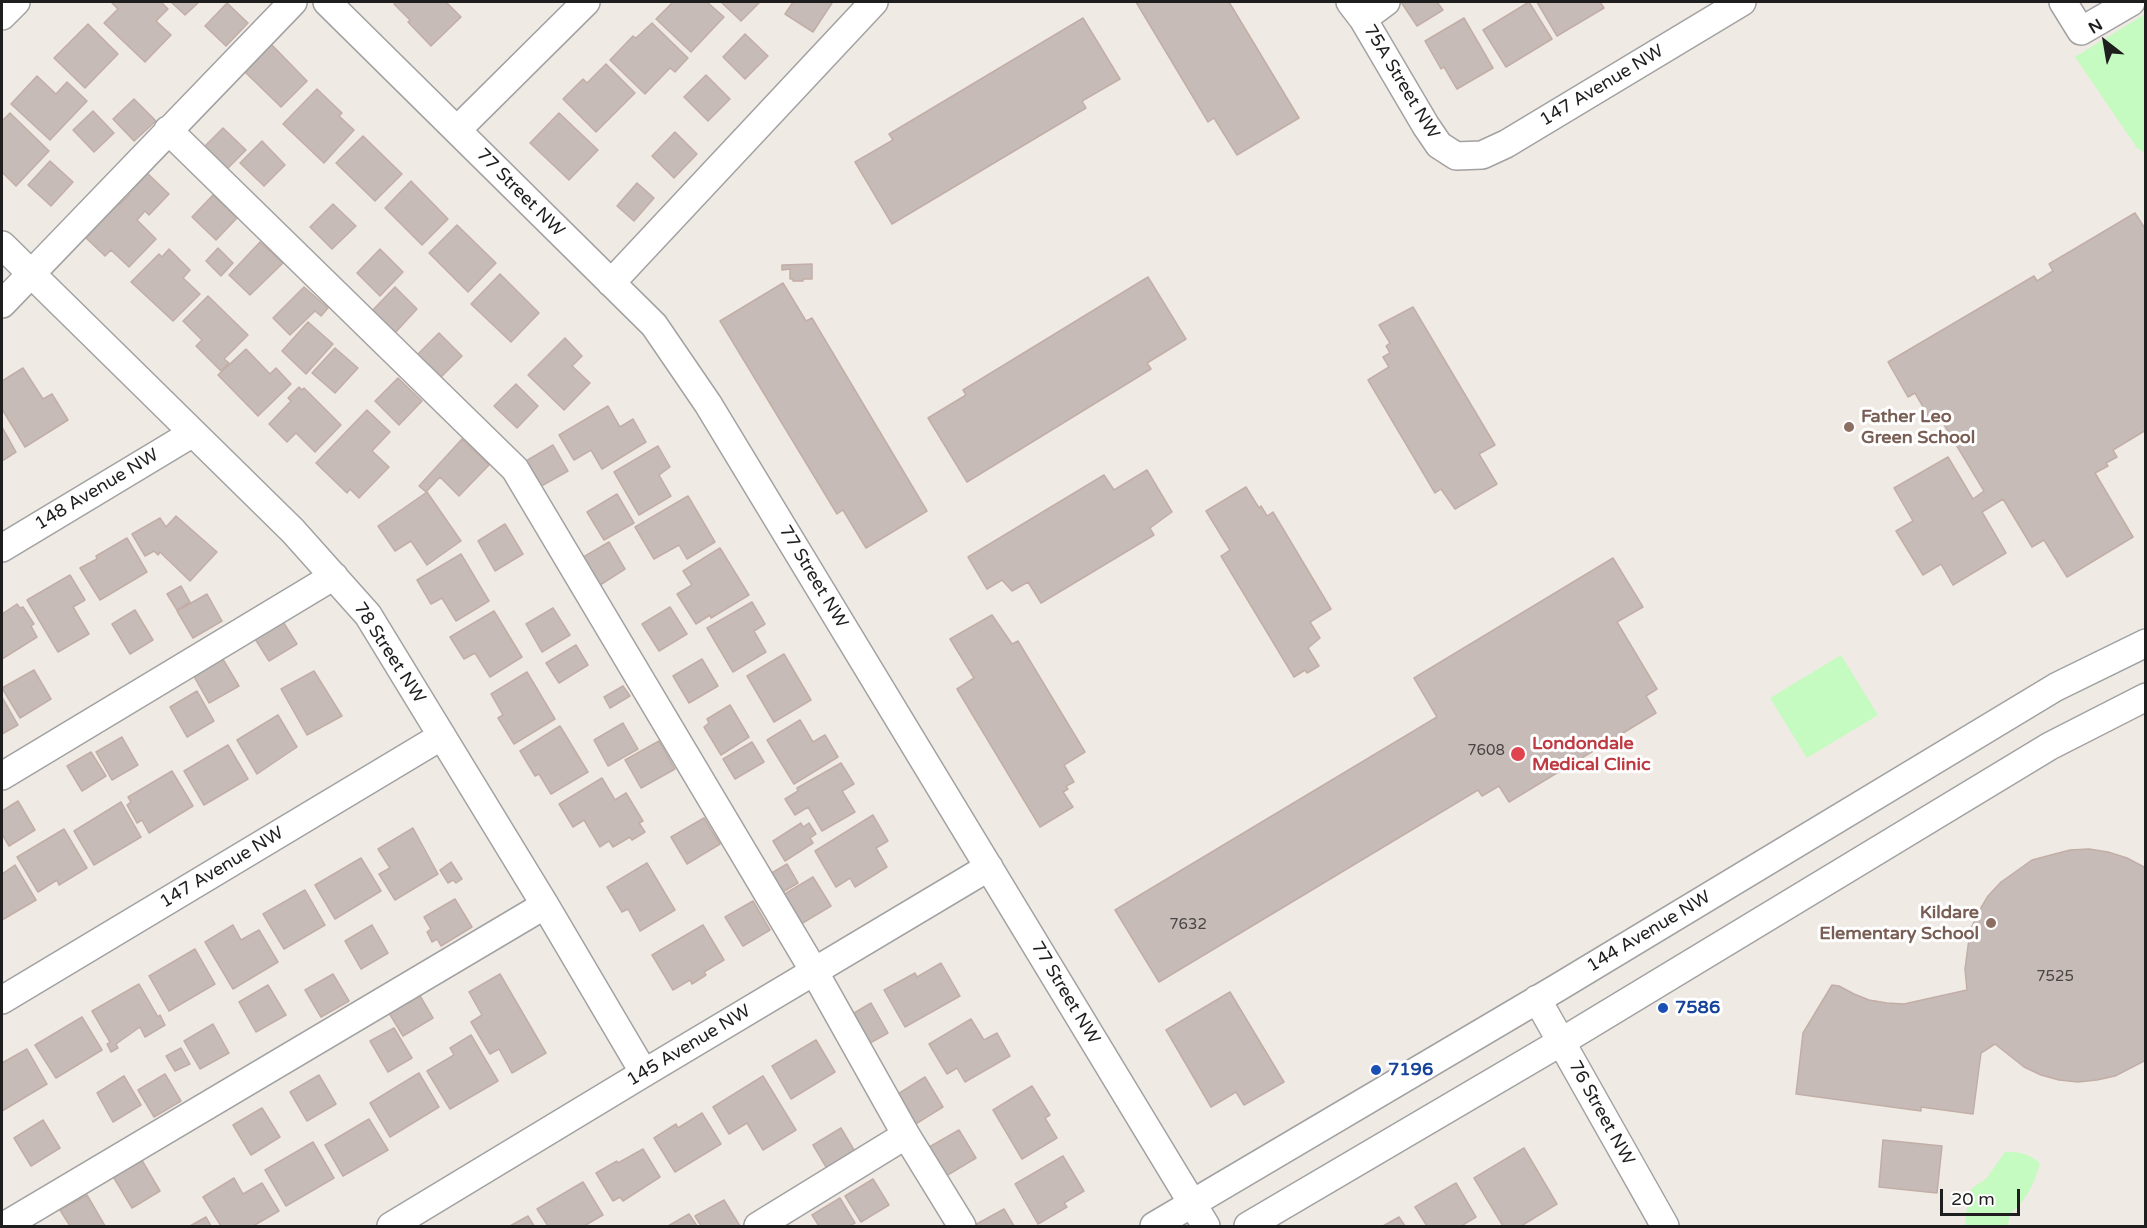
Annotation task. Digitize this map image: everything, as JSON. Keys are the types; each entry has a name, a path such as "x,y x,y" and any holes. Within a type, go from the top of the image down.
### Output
{"street":[{"path":"2,16 16,2"},
{"path":"2,304 293,2"},
{"name":"77 Street NW","path":"327,2 654,326 708,404 1206,1227"},
{"path":"457,130 586,2"},
{"path":"611,283 874,2"},
{"path":"1356,10 1386,2"},
{"name":"147 Avenue NW","path":"1456,156 1482,155 1506,144 1742,2"},
{"path":"2063,2 2081,31 2131,2"},
{"name":"75A Street NW","path":"1356,10 1439,145 1456,156"},
{"path":"168,130 515,469 814,971 906,1135 962,1227"},
{"name":"78 Street NW","path":"2,245 293,531 369,615 545,904 644,1073"},
{"name":"148 Avenue NW","path":"2,548 193,433"},
{"path":"2,776 334,576"},
{"name":"144 Avenue NW","path":"1154,1227 2056,687 2145,643"},
{"path":"1248,1227 1561,1042 2050,746 2145,698"},
{"name":"147 Avenue NW","path":"2,1000 442,736"},
{"name":"145 Avenue NW","path":"391,1227 989,867"},
{"path":"4,1227 545,904"},
{"name":"76 Street NW","path":"1537,999 1658,1224"},
{"path":"759,1227 906,1135"}],"green space":[{"path":"2145,14 2145,153 2137,148 2075,57"},
{"path":"1841,655 1878,715 1807,758 1770,698"},
{"path":"2005,1152 2024,1154 2040,1163 2029,1191 2010,1214 2008,1226 1965,1226 1972,1188 1986,1179"}],"building":[{"path":"113,2 161,2 168,9 156,21 171,35 145,62 104,23 118,9"},
{"path":"171,2 199,2 185,15"},
{"path":"396,2 446,2 461,17 431,46 408,22 410,20 394,4"},
{"path":"673,2 707,2 724,17 691,52 656,19"},
{"path":"721,2 760,2 741,21"},
{"path":"793,2 832,3 813,32 785,14"},
{"path":"1136,2 1229,2 1299,118 1237,155 1214,118 1208,122"},
{"path":"1401,2 1437,2 1443,10 1417,26"},
{"path":"1529,2 1552,39 1506,67 1483,30"},
{"path":"1537,2 1600,2 1604,8 1557,36"},
{"path":"227,3 248,23 226,46 205,26"},
{"path":"1083,18 1120,79 1082,101 1086,108 892,224 855,162 893,140 889,134"},
{"path":"1464,18 1493,68 1457,89 1444,67 1441,69 1425,41"},
{"path":"652,23 688,58 675,72 670,68 645,94 610,60 633,36 636,38"},
{"path":"88,24 118,54 85,88 54,58"},
{"path":"745,34 768,56 745,79 723,57"},
{"path":"269,42 307,81 281,107 242,69"},
{"path":"606,64 635,93 596,132 563,99 583,79 587,83"},
{"path":"706,75 730,99 708,121 684,97"},
{"path":"37,76 56,94 67,82 87,101 50,140 11,104"},
{"path":"317,89 342,113 339,116 354,130 324,163 283,124"},
{"path":"134,99 156,121 134,141 113,119"},
{"path":"93,111 114,133 94,152 73,130"},
{"path":"10,113 49,151 16,186 2,172 2,121"},
{"path":"559,113 598,150 569,180 530,143"},
{"path":"223,128 246,150 224,172 201,150"},
{"path":"675,132 697,154 674,178 652,156"},
{"path":"363,136 402,174 375,201 336,163"},
{"path":"262,141 285,165 264,186 240,163"},
{"path":"50,161 73,182 51,206 28,185"},
{"path":"146,172 169,194 149,215 145,211 137,220 156,239 129,267 111,250 105,256 84,236 118,202 120,204 129,195 126,193"},
{"path":"411,181 448,219 422,245 385,208"},
{"path":"637,183 654,198 634,221 617,206"},
{"path":"213,195 237,218 216,240 192,217"},
{"path":"333,204 356,226 332,249 310,227"},
{"path":"2135,213 2146,230 2146,430 2113,450 2117,457 2106,463 2108,466 2095,473 2133,537 2067,577 2044,540 2032,547 2003,499 1982,512 2006,553 1953,585 1941,564 1923,575 1896,531 1913,521 1894,488 1948,457 1973,499 1984,491 1937,413 1929,417 1915,393 1908,397 1888,362 2034,276 2037,281 2053,271 2049,264"},
{"path":"457,225 496,263 468,292 429,253"},
{"path":"260,242 283,263 250,295 229,275"},
{"path":"218,248 233,263 221,276 206,261"},
{"path":"169,249 190,270 183,278 200,294 173,321 131,282 159,254 162,257"},
{"path":"380,249 403,272 380,296 357,273"},
{"path":"812,264 812,279 803,279 803,281 793,281 790,279 790,269 782,270 782,265"},
{"path":"500,274 539,313 511,342 471,304"},
{"path":"1148,277 1186,339 1147,363 1151,369 967,482 928,418 966,395 963,390"},
{"path":"783,283 806,321 812,318 927,511 866,548 843,510 837,514 720,321"},
{"path":"304,287 328,308 321,316 315,311 290,335 273,318"},
{"path":"395,287 417,309 393,335 370,313"},
{"path":"208,296 248,335 224,359 229,363 221,371 196,346 202,340 183,321"},
{"path":"1413,307 1495,445 1479,454 1497,484 1455,509 1441,489 1435,493 1368,380 1389,367 1383,357 1390,353 1386,346 1390,343 1379,325"},
{"path":"308,322 333,344 306,374 282,351"},
{"path":"439,333 462,356 438,380 415,357"},
{"path":"565,338 582,356 572,366 590,383 564,410 528,375"},
{"path":"335,348 358,368 335,393 312,373"},
{"path":"246,349 270,374 276,368 291,384 258,416 218,375"},
{"path":"23,368 43,399 52,394 68,420 25,447 2,409 2,381"},
{"path":"398,378 422,401 399,425 375,401"},
{"path":"516,384 538,406 517,428 494,406"},
{"path":"299,387 302,390 304,388 341,425 315,452 296,433 287,442 269,424 291,401 288,398"},
{"path":"608,406 620,427 633,419 646,442 602,469 591,450 574,460 559,435"},
{"path":"367,410 390,432 372,451 389,467 359,498 350,489 347,493 316,463"},
{"path":"2,427 16,452 2,461"},
{"path":"462,439 489,465 459,496 440,477 426,492 419,486"},
{"path":"553,445 568,471 536,489 521,464"},
{"path":"658,446 670,467 659,475 671,496 639,515 614,472"},
{"path":"1147,470 1172,512 1150,528 1154,535 1041,603 1028,582 1012,591 1002,580 987,589 968,557 1104,475 1114,490"},
{"path":"1246,487 1267,516 1273,512 1331,609 1310,622 1320,638 1308,648 1319,666 1307,673 1305,670 1294,677 1221,556 1230,550 1206,511"},
{"path":"427,492 461,541 427,565 411,541 395,551 378,526"},
{"path":"617,494 634,523 604,540 587,512"},
{"path":"688,496 715,542 687,559 679,545 654,559 635,527"},
{"path":"176,516 217,552 190,581 160,552 158,555 154,551 145,556 132,534 160,518 166,527"},
{"path":"505,524 523,554 495,571 478,541"},
{"path":"127,538 147,572 100,600 80,568"},
{"path":"609,542 625,569 597,587 580,559"},
{"path":"720,548 749,595 711,618 710,615 696,624 677,594 692,585 683,571"},
{"path":"461,554 489,601 456,621 442,598 431,604 417,580"},
{"path":"1613,558 1643,607 1617,622 1657,689 1646,696 1656,713 1509,802 1499,786 1482,796 1478,790 1159,982 1115,910 1437,717 1414,678"},
{"path":"70,575 85,600 73,607 89,634 58,652 27,600"},
{"path":"181,586 190,602 177,610 167,594"},
{"path":"207,594 222,621 193,638 177,611"},
{"path":"752,602 765,624 754,631 766,652 733,672 707,628"},
{"path":"17,604 20,608 23,607 34,624 31,626 37,637 2,659 2,614"},
{"path":"670,607 687,634 659,651 642,624"},
{"path":"553,608 570,635 542,652 526,624"},
{"path":"135,610 153,640 130,654 112,624"},
{"path":"494,611 522,657 490,677 475,653 464,659 450,637"},
{"path":"992,615 1012,644 1018,641 1085,752 1064,765 1074,782 1066,786 1068,789 1063,792 1073,807 1040,827 957,689 974,678 950,639"},
{"path":"280,617 297,644 269,661 252,634"},
{"path":"576,645 588,665 559,683 546,663"},
{"path":"784,654 811,700 774,722 747,676"},
{"path":"221,656 239,686 209,703 192,673"},
{"path":"702,659 718,686 689,703 673,676"},
{"path":"34,670 51,699 20,718 2,688"},
{"path":"314,671 342,716 307,735 281,689"},
{"path":"527,672 555,719 514,744 498,718 503,715 491,694"},
{"path":"623,686 630,696 610,708 604,697"},
{"path":"197,691 214,721 187,737 170,707"},
{"path":"2,697 18,725 2,734"},
{"path":"730,705 749,737 721,755 704,727 709,723 707,719"},
{"path":"278,715 297,747 257,774 237,740"},
{"path":"800,720 813,742 825,735 838,757 794,784 767,740"},
{"path":"623,723 638,749 608,766 594,740"},
{"path":"560,726 588,772 551,794 539,774 535,776 520,751"},
{"path":"122,737 138,765 112,780 96,752"},
{"path":"659,741 675,769 641,788 625,760"},
{"path":"752,742 764,762 735,779 723,759"},
{"path":"228,745 248,779 204,805 184,771"},
{"path":"91,752 106,776 82,791 67,766"},
{"path":"841,763 854,784 842,791 855,812 822,831 808,807 795,815 785,799 798,791 797,788"},
{"path":"172,771 193,806 149,833 142,820 137,823 127,805 131,802 128,797"},
{"path":"602,778 615,800 626,793 643,821 639,823 645,832 632,840 630,837 613,847 609,841 600,847 584,820 573,827 559,804"},
{"path":"18,801 35,830 9,846 2,834 2,811"},
{"path":"121,802 141,837 94,865 74,831"},
{"path":"873,815 888,841 876,848 887,867 855,887 850,878 836,887 815,851"},
{"path":"704,818 720,844 687,864 671,837"},
{"path":"801,823 803,827 809,823 816,834 810,838 813,843 785,861 773,841"},
{"path":"413,828 438,874 395,900 379,874 390,868 378,849"},
{"path":"64,829 87,868 59,885 57,880 38,892 17,857"},
{"path":"2089,849 2127,858 2144,867 2146,865 2146,1060 2115,1076 2078,1082 2059,1080 2024,1067 1995,1044 1981,1053 1973,1114 1921,1107 1921,1111 1796,1094 1803,1033 1832,985 1869,1000 1904,1004 1967,990 1965,969 1970,931 1988,896 2001,882 2032,860 2070,850"},
{"path":"361,858 381,891 335,919 315,885"},
{"path":"451,862 462,879 456,883 453,880 448,883 440,870"},
{"path":"647,863 675,910 640,931 628,909 622,912 607,887"},
{"path":"787,864 798,883 781,893 770,874"},
{"path":"15,865 36,900 2,920 2,874"},
{"path":"813,877 831,906 801,924 783,895"},
{"path":"305,890 325,925 284,949 263,914"},
{"path":"455,899 472,927 441,946 437,939 432,942 427,932 431,929 424,917"},
{"path":"753,901 770,930 743,946 725,917"},
{"path":"233,925 241,940 259,930 278,962 233,989 205,942"},
{"path":"372,925 388,953 361,969 345,941"},
{"path":"703,925 724,960 704,972 706,975 692,984 690,980 673,990 652,955"},
{"path":"195,949 215,984 169,1011 149,976"},
{"path":"941,963 960,996 905,1027 884,990 915,973 917,977"},
{"path":"333,974 349,1001 321,1017 305,990"},
{"path":"500,974 546,1053 512,1073 499,1049 490,1054 471,1022 482,1015 469,992"},
{"path":"139,984 165,1025 145,1037 140,1027 116,1044 118,1048 111,1052 107,1044 110,1042 92,1011"},
{"path":"268,985 286,1015 256,1032 239,1002"},
{"path":"416,989 433,1018 403,1036 386,1008"},
{"path":"1230,992 1284,1082 1244,1105 1236,1092 1211,1107 1166,1030"},
{"path":"871,1003 888,1033 861,1048 844,1019"},
{"path":"82,1017 102,1050 56,1078 35,1045"},
{"path":"971,1019 984,1040 997,1033 1010,1056 965,1082 957,1068 947,1074 929,1044"},
{"path":"213,1024 229,1053 200,1069 184,1041"},
{"path":"394,1028 412,1058 388,1072 370,1041"},
{"path":"471,1035 498,1081 450,1109 427,1071 454,1055 450,1048"},
{"path":"816,1040 835,1072 791,1099 772,1066"},
{"path":"181,1048 190,1064 175,1071 166,1056"},
{"path":"27,1049 47,1084 2,1111 2,1063"},
{"path":"419,1073 439,1107 390,1137 370,1103"},
{"path":"165,1074 181,1101 154,1117 138,1090"},
{"path":"319,1075 336,1104 307,1121 290,1092"},
{"path":"124,1076 141,1105 113,1122 97,1093"},
{"path":"763,1076 796,1130 763,1150 747,1123 729,1134 713,1107"},
{"path":"925,1077 943,1107 909,1128 890,1099"},
{"path":"1032,1086 1050,1115 1045,1118 1057,1138 1022,1159 993,1110"},
{"path":"262,1108 280,1137 251,1155 233,1125"},
{"path":"702,1113 721,1144 675,1172 654,1138 676,1124 678,1128"},
{"path":"369,1119 388,1150 343,1176 325,1145"},
{"path":"43,1120 60,1148 31,1166 14,1138"},
{"path":"841,1128 857,1155 829,1172 813,1145"},
{"path":"959,1130 976,1158 941,1179 924,1150"},
{"path":"1883,1140 1942,1146 1937,1193 1879,1187"},
{"path":"313,1142 334,1178 286,1206 265,1170"},
{"path":"1524,1148 1557,1204 1521,1226 1503,1226 1474,1178"},
{"path":"643,1149 660,1177 623,1201 620,1197 613,1201 596,1173"},
{"path":"1063,1156 1084,1191 1064,1203 1067,1207 1038,1224 1015,1184"},
{"path":"140,1157 160,1191 132,1208 111,1173"},
{"path":"234,1178 243,1194 262,1183 279,1211 253,1226 221,1226 203,1197"},
{"path":"873,1179 889,1205 861,1222 845,1196"},
{"path":"583,1182 603,1215 584,1226 548,1226 537,1209"},
{"path":"1456,1183 1476,1217 1461,1226 1427,1226 1415,1207"},
{"path":"87,1195 105,1226 70,1226 60,1210"},
{"path":"840,1198 855,1223 849,1226 819,1226 812,1215"},
{"path":"724,1200 740,1226 701,1226 695,1216"},
{"path":"1004,1209 1014,1226 973,1226"},
{"path":"689,1214 697,1226 668,1226"},
{"path":"528,1216 534,1226 510,1226"},
{"path":"206,1217 211,1226 190,1226"},
{"path":"1399,1217 1405,1226 1383,1226"}],"place":[{"name":"Father Leo Green School","path":"1849,427"},
{"name":"Londondale Medical Clinic","path":"1518,754"},
{"name":"Kildare Elementary School","path":"1991,923"},
{"name":"7586","path":"1663,1008"},
{"name":"7196","path":"1376,1070"}]}
